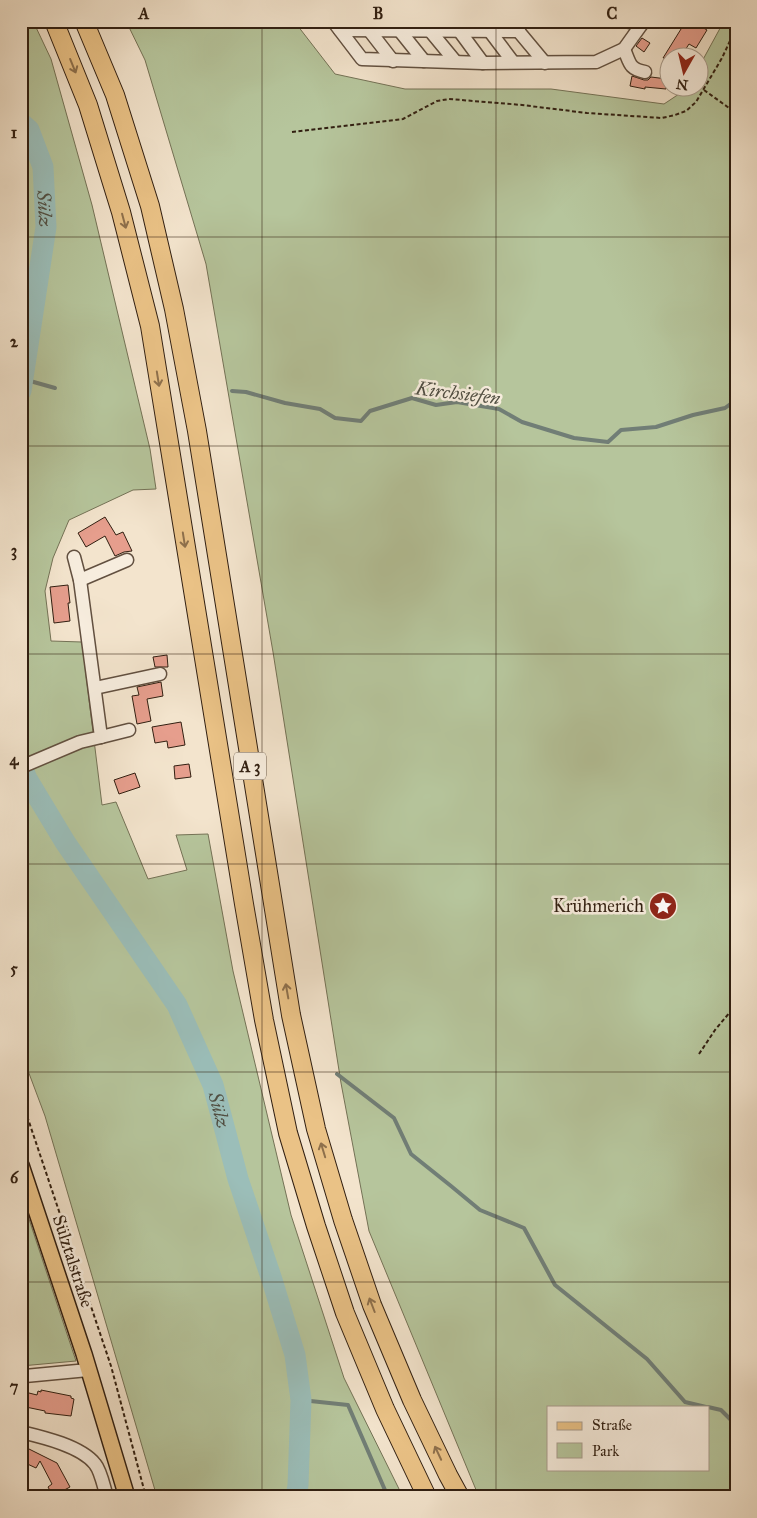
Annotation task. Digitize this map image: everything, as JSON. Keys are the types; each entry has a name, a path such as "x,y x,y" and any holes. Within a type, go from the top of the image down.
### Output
{"highway":[{"name":"A 3","path":"54,21 88,105 121,212 150,326 249,933 264,1020 288,1133 345,1313 385,1409 427,1497"},
{"name":"A 3","path":"84,21 115,95 150,206 174,309 196,431 291,1015 316,1129 372,1305 412,1400 460,1497"}],"main road":[{"name":"Sülztalstraße","path":"21,1165 84,1354 127,1497"}],"street":[{"path":"510,21 545,63"},
{"path":"336,26 362,59 545,63 596,62 624,49 643,23 625,21"},
{"path":"336,26 485,26 519,31"},
{"path":"365,26 394,61"},
{"path":"395,26 424,61"},
{"path":"426,26 454,61"},
{"path":"456,26 483,62"},
{"path":"485,26 513,62"},
{"path":"624,49 635,70 645,72"},
{"path":"74,557 80,580 101,737"},
{"path":"80,580 127,560"},
{"path":"95,688 160,674"},
{"path":"21,767 80,742 129,730"},
{"path":"21,1375 88,1370"},
{"path":"21,1432 65,1445 86,1456 96,1464 107,1497"}],"path":[{"path":"710,79 736,28"},
{"path":"710,94 736,113"},
{"path":"292,132 403,119 437,101 449,99 587,113 662,118 686,111 699,98"},
{"path":"699,1054 715,1030 736,1005"},
{"path":"21,1098 111,1366 146,1497"}],"green space":[{"path":"21,21 33,21 51,59 92,205 150,449 156,489 133,490 69,520 53,558 45,591 51,641 82,642 102,805 116,802 148,879 187,870 176,835 208,834 233,971 291,1215 344,1378 403,1497 157,1497 45,1116 21,1052"},
{"path":"126,21 294,21 335,74 405,89 551,89 664,104 673,98 710,98 709,48 724,21 736,21 736,1497 479,1497 369,1231 341,1083 273,652 206,264 145,60"},
{"path":"21,1195 76,1361 21,1366"}],"building":[{"path":"686,21 703,21 700,26 707,30 696,48 689,44 686,48 669,48"},
{"path":"642,38 650,43 644,52 636,46"},
{"path":"632,76 644,80 648,80 651,77 660,78 660,88 645,87 645,89 630,86"},
{"path":"105,517 116,535 123,532 132,551 115,556 105,536 86,547 78,533"},
{"path":"68,585 70,621 54,623 50,587"},
{"path":"167,655 168,667 155,667 153,657"},
{"path":"161,682 163,696 147,699 151,721 137,724 132,696 139,695 137,687"},
{"path":"181,722 185,745 168,748 167,741 155,743 152,727"},
{"path":"189,764 191,777 175,779 174,766"},
{"path":"135,773 140,787 119,794 114,780"},
{"path":"41,1390 71,1396 74,1399 71,1416 45,1413 45,1411 21,1406 21,1391 37,1395 38,1391 41,1392"},
{"path":"21,1445 57,1463 70,1487 53,1496 48,1487 52,1484 40,1461 36,1468 21,1461"}],"waterway":[{"name":"Sülz","path":"21,123 29,130 43,167 46,227 21,391"},
{"name":"Sülz","path":"21,356 27,352"},
{"name":"Kirchsiefen","path":"23,379 55,388"},
{"name":"Kirchsiefen","path":"232,391 246,392 285,403 320,409 335,418 361,421 370,411 412,398 436,405 457,402 499,409 522,422 574,438 608,442 621,430 656,427 693,415 725,408 736,400"},
{"name":"Sülz","path":"21,765 27,779 65,842 177,1005 213,1085 238,1179 295,1355 301,1400 296,1497"},
{"path":"337,1074 394,1118 411,1154 480,1210 524,1228 555,1285 647,1359 685,1402 702,1406"},
{"path":"301,1400 348,1405 388,1497"},
{"path":"710,1407 721,1410 736,1425"}],"place":[{"name":"Krühmerich","path":"663,906"}]}
